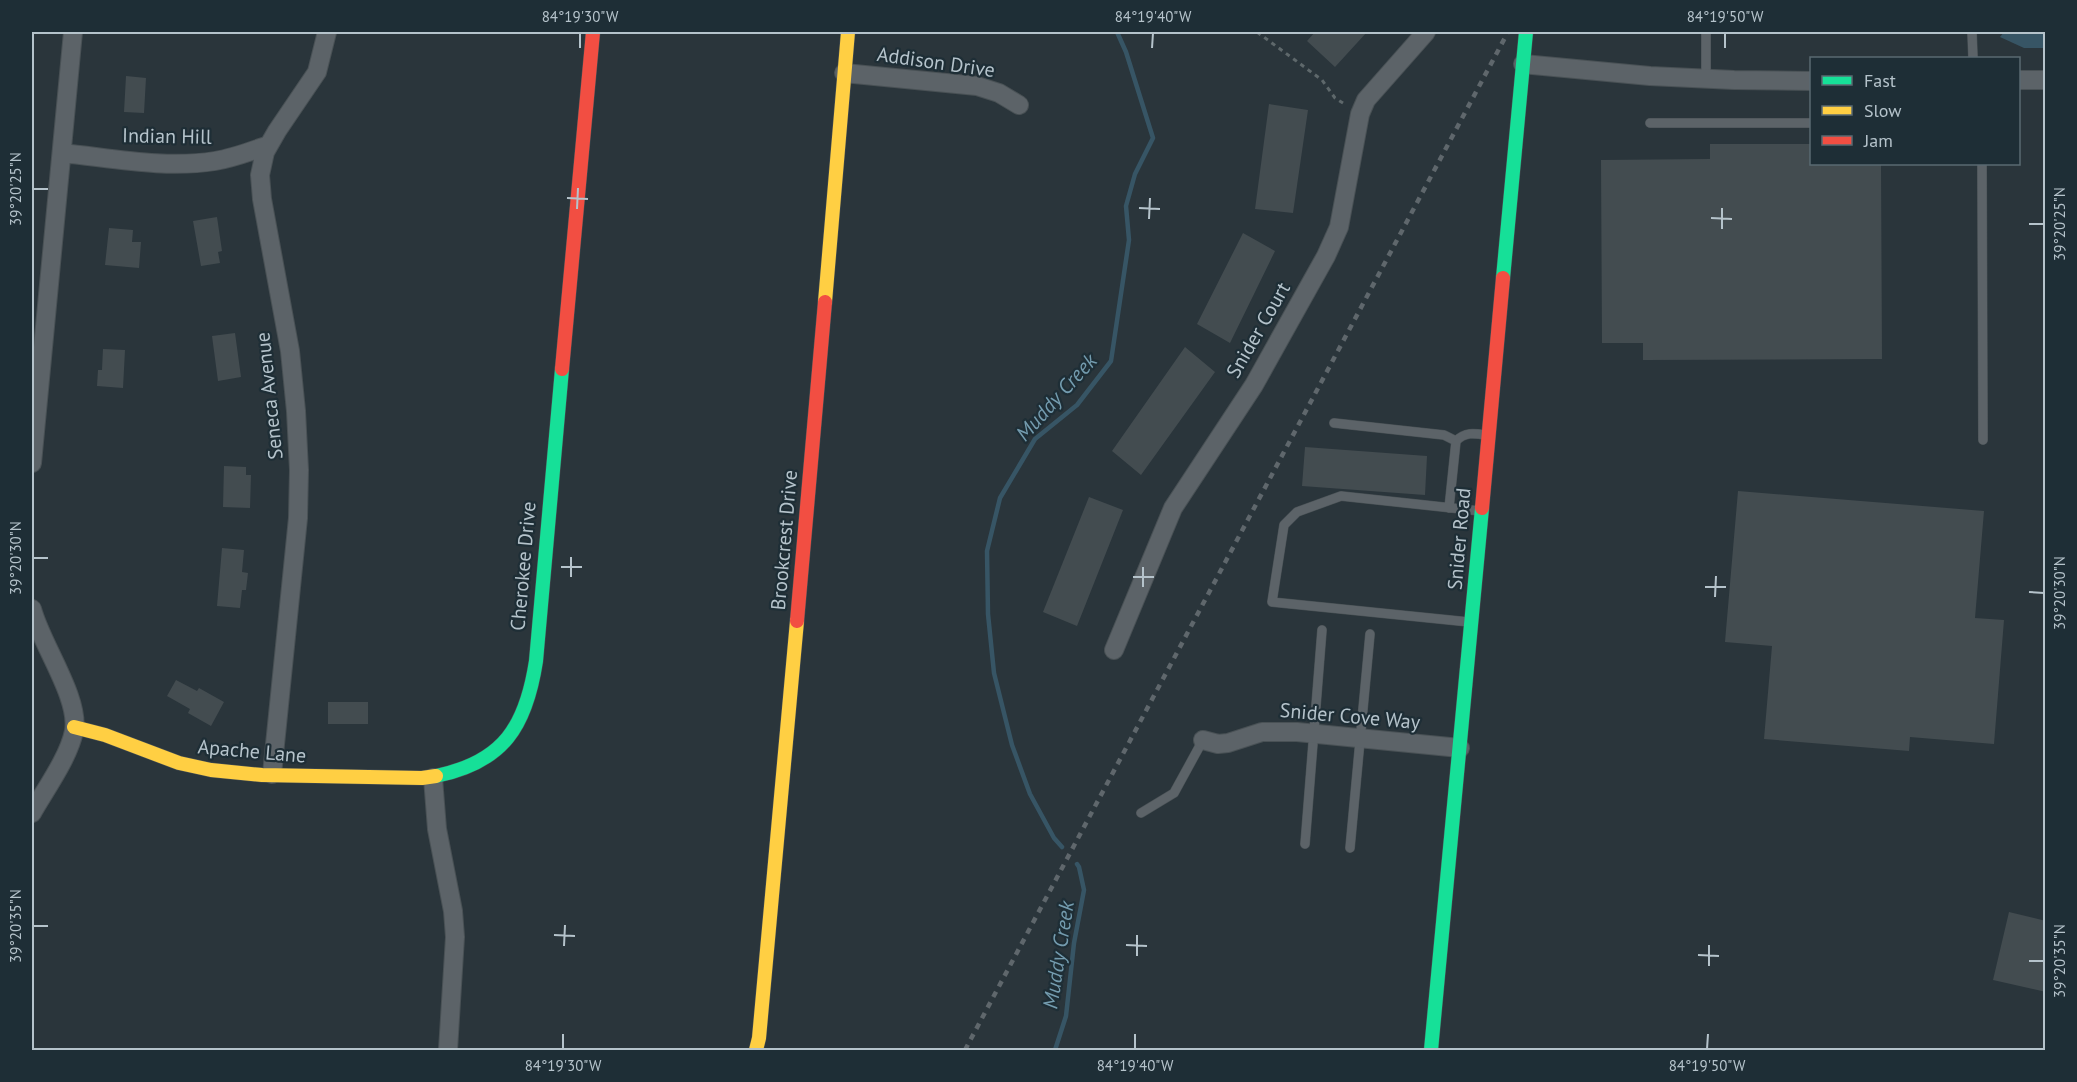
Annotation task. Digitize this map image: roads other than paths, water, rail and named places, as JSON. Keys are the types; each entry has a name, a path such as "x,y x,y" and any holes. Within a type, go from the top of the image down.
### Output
{"street":[{"path":"32,463 73,32"},
{"name":"Seneca Avenue","path":"272,774 298,518 299,470 290,351 262,199 260,175 261,163 268,145 317,72 327,32"},
{"name":"Cherokee Drive","path":"434,778 477,763 497,749 520,720 529,698 540,626 593,32"},
{"name":"Brookcrest Drive","path":"756,1050 770,932 848,32"},
{"name":"Snider Court","path":"1114,650 1173,508 1254,385 1335,237 1339,227 1360,114 1366,100 1426,32"},
{"name":"Snider Road","path":"1431,1050 1526,32"},
{"path":"1523,64 1650,76 1810,81"},
{"name":"Addison Drive","path":"844,73 977,86 999,93 1019,105"},
{"path":"2020,81 2046,80"},
{"name":"Indian Hill","path":"62,153 190,163 237,157 268,145"},
{"path":"32,609 42,639 74,709 74,727 70,742 32,813"},
{"name":"Apache Lane","path":"74,727 90,729 161,758 195,767 272,774 434,778"},
{"name":"Snider Cove Way","path":"1203,740 1218,744 1262,732 1312,734 1460,748"},
{"path":"434,778 437,829 453,911 455,937 448,1050"}],"lane":[{"path":"1706,32 1706,79"},
{"path":"1972,32 1973,57"},
{"path":"1650,123 1810,123"},
{"path":"1982,165 1983,441"},
{"path":"1335,423 1444,435 1456,441"},
{"path":"1449,508 1456,441 1469,433 1489,435"},
{"path":"1471,622 1272,602 1284,525 1297,512 1341,496 1482,511"},
{"path":"1305,844 1322,630"},
{"path":"1350,848 1370,634"},
{"path":"1141,813 1174,793 1203,740"}],"water":[{"path":"2004,32 2045,32 2045,48 2024,48 2000,37"}],"waterway":[{"name":"Muddy Creek","path":"1062,847 1054,838 1030,794 1012,745 994,673 988,614 987,551 1000,498 1035,439 1077,405 1111,361 1129,240 1126,206 1135,174 1153,138 1126,52 1117,32"},
{"name":"Muddy Creek","path":"1055,1050 1066,1016 1074,943 1084,890 1077,864"}],"railway":[{"path":"965,1050 1508,32"}]}
